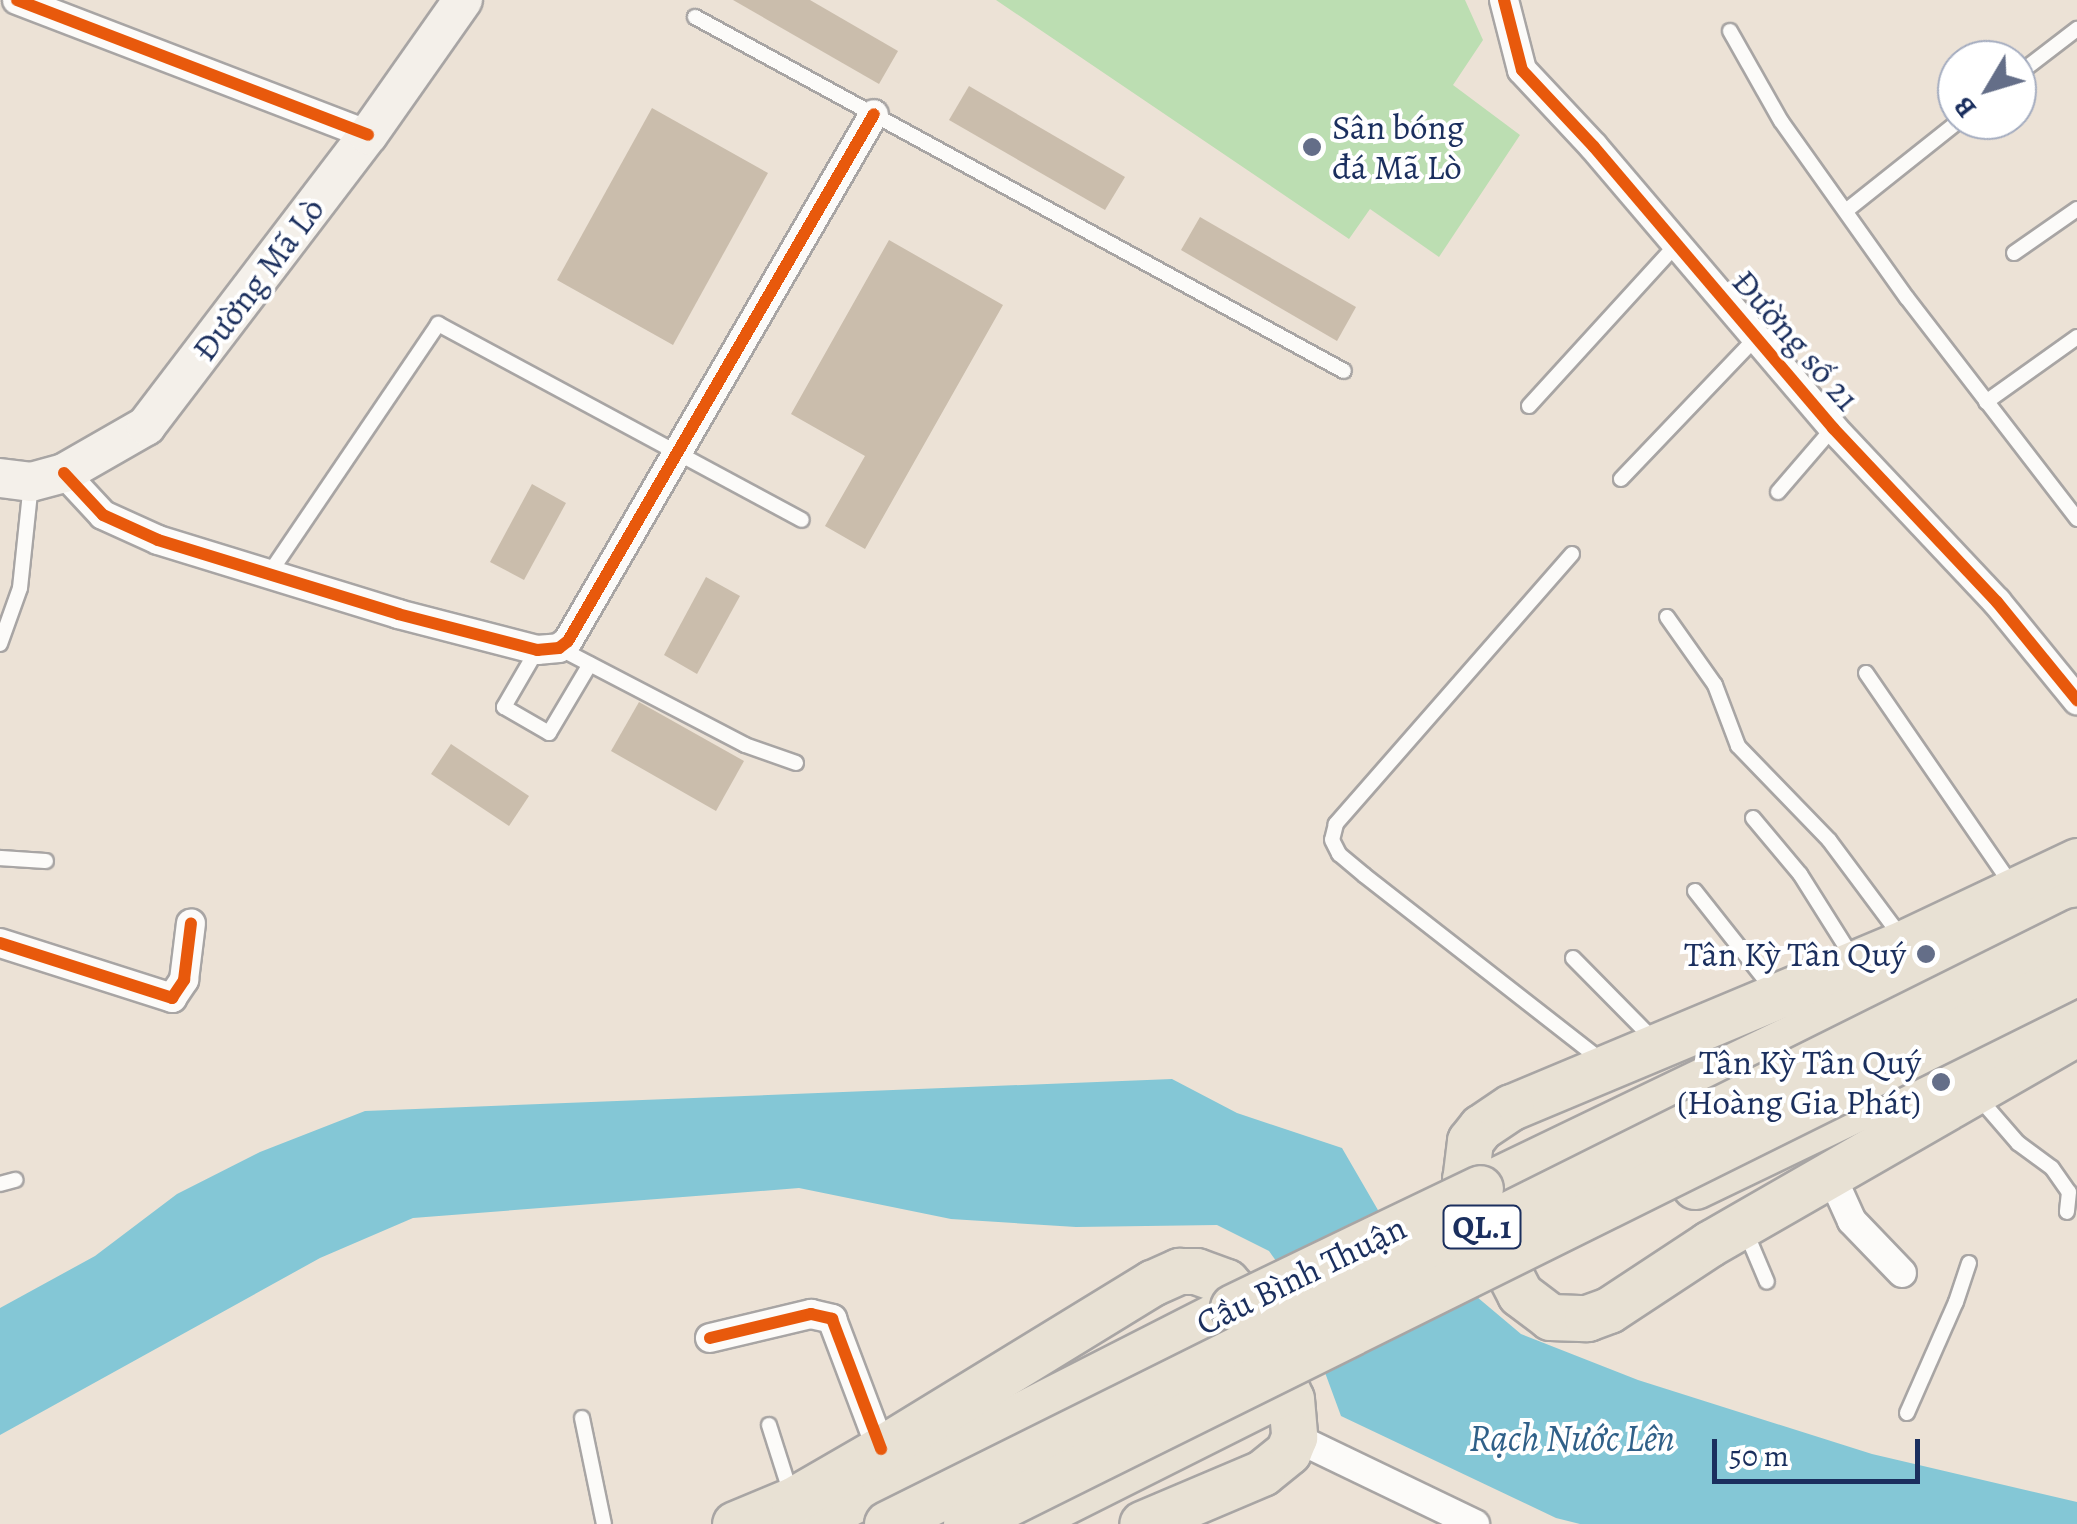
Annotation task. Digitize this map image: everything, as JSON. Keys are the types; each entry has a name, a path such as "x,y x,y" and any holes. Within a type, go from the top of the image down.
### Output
{"highway":[{"path":"2077,861 2017,893 1906,942 1512,1108 1481,1127 1470,1140 1466,1168 1470,1197 1520,1294 1550,1317 1587,1318 1653,1284 1743,1224 1832,1177 2077,1032"},
{"name":"Cầu Bình Thuận","path":"800,1512 1480,1188 2075,912"},
{"name":"Cầu Bình Thuận","path":"887,1524 2075,912"},
{"name":"Cầu Bình Thuận","path":"966,1524 2077,972"},
{"name":"QL.1","path":"1020,1524 2077,1002"},
{"path":"735,1524 800,1512 880,1449 1152,1283 1196,1270 1226,1282 1248,1306 1291,1399 1294,1436 1279,1463 1202,1514 1142,1524"}],"main road":[{"name":"Đường Mã Lò","path":"32,478 146,426 368,136 462,0"}],"street":[{"path":"16,0 368,136"},
{"name":"Đường số 21","path":"1504,0 1522,70 1594,146 1833,428 1997,602 2077,700"},
{"path":"32,478 158,540 548,649 568,640 874,114"},
{"path":"0,943 172,998 184,980 191,923"},
{"path":"1832,1177 1852,1221 1902,1272"},
{"path":"710,1338 811,1314 832,1319 880,1449"},
{"path":"1294,1436 1475,1524"}],"lane":[{"path":"695,16 1344,371"},
{"path":"2037,59 2077,29"},
{"path":"1730,31 1781,120 1986,402 2077,519"},
{"path":"1847,210 1937,138"},
{"path":"2014,253 2077,209"},
{"path":"1529,406 1675,246"},
{"path":"269,574 438,324 802,520"},
{"path":"1986,402 2077,338"},
{"path":"1621,478 1754,339"},
{"path":"1778,492 1833,428"},
{"path":"0,644 20,588 32,478"},
{"path":"1572,554 1336,824 1332,840 1340,854 1609,1067"},
{"path":"1667,616 1714,685 1738,746 1829,840 1906,942"},
{"path":"590,664 549,733 504,707 548,649 590,664 745,744 796,763"},
{"path":"1866,673 2017,893"},
{"path":"1752,818 1800,874 1856,963"},
{"path":"0,858 46,862"},
{"path":"1695,891 1778,996"},
{"path":"1573,958 1660,1047"},
{"path":"1976,1093 1991,1117 2052,1168 2068,1192 2068,1212"},
{"path":"1743,1224 1767,1282"},
{"path":"1907,1413 1969,1263"},
{"path":"582,1418 604,1524"},
{"path":"769,1426 800,1512"}],"green space":[{"name":"Sân bóng đá Mã Lò","path":"996,0 1465,0 1483,40 1453,85 1520,135 1439,257 1370,209 1349,239"}],"water":[{"name":"Rạch Nước Lên","path":"1172,1079 1237,1113 1342,1148 1382,1217 1521,1334 1638,1380 1872,1454 2077,1502 2077,1524 1580,1524 1556,1518 1341,1416 1292,1283 1269,1251 1217,1225 1076,1227 951,1219 799,1188 413,1218 320,1258 0,1435 0,1308 95,1256 177,1194 260,1152 365,1111"}],"building":[{"path":"733,0 810,0 898,51 879,84"},
{"path":"969,86 1125,177 1105,210 949,120"},
{"path":"652,108 768,173 673,345 557,280"},
{"path":"1200,217 1356,307 1337,341 1181,250"},
{"path":"889,240 1003,305 865,549 825,526 865,456 791,414"},
{"path":"532,484 566,503 524,580 490,562"},
{"path":"706,577 740,596 697,674 664,655"},
{"path":"639,702 744,761 716,811 611,751"},
{"path":"451,744 529,796 509,826 431,774"}],"cycle path":[{"path":"17,0 368,135"},
{"path":"1504,0 1522,70 1594,147 1833,428 1997,602 2077,700"},
{"path":"64,473 103,515 158,540 398,614 537,650 559,648 568,641 874,114"},
{"path":"0,943 172,998 184,980 191,923"},
{"path":"710,1338 811,1314 832,1319 881,1449"}],"place":[{"name":"Sân bóng đá Mã Lò","path":"1312,147"},
{"name":"Tân Kỳ Tân Quý","path":"1926,954"},
{"name":"Tân Kỳ Tân Quý (Hoàng Gia Phát)","path":"1941,1082"}]}
